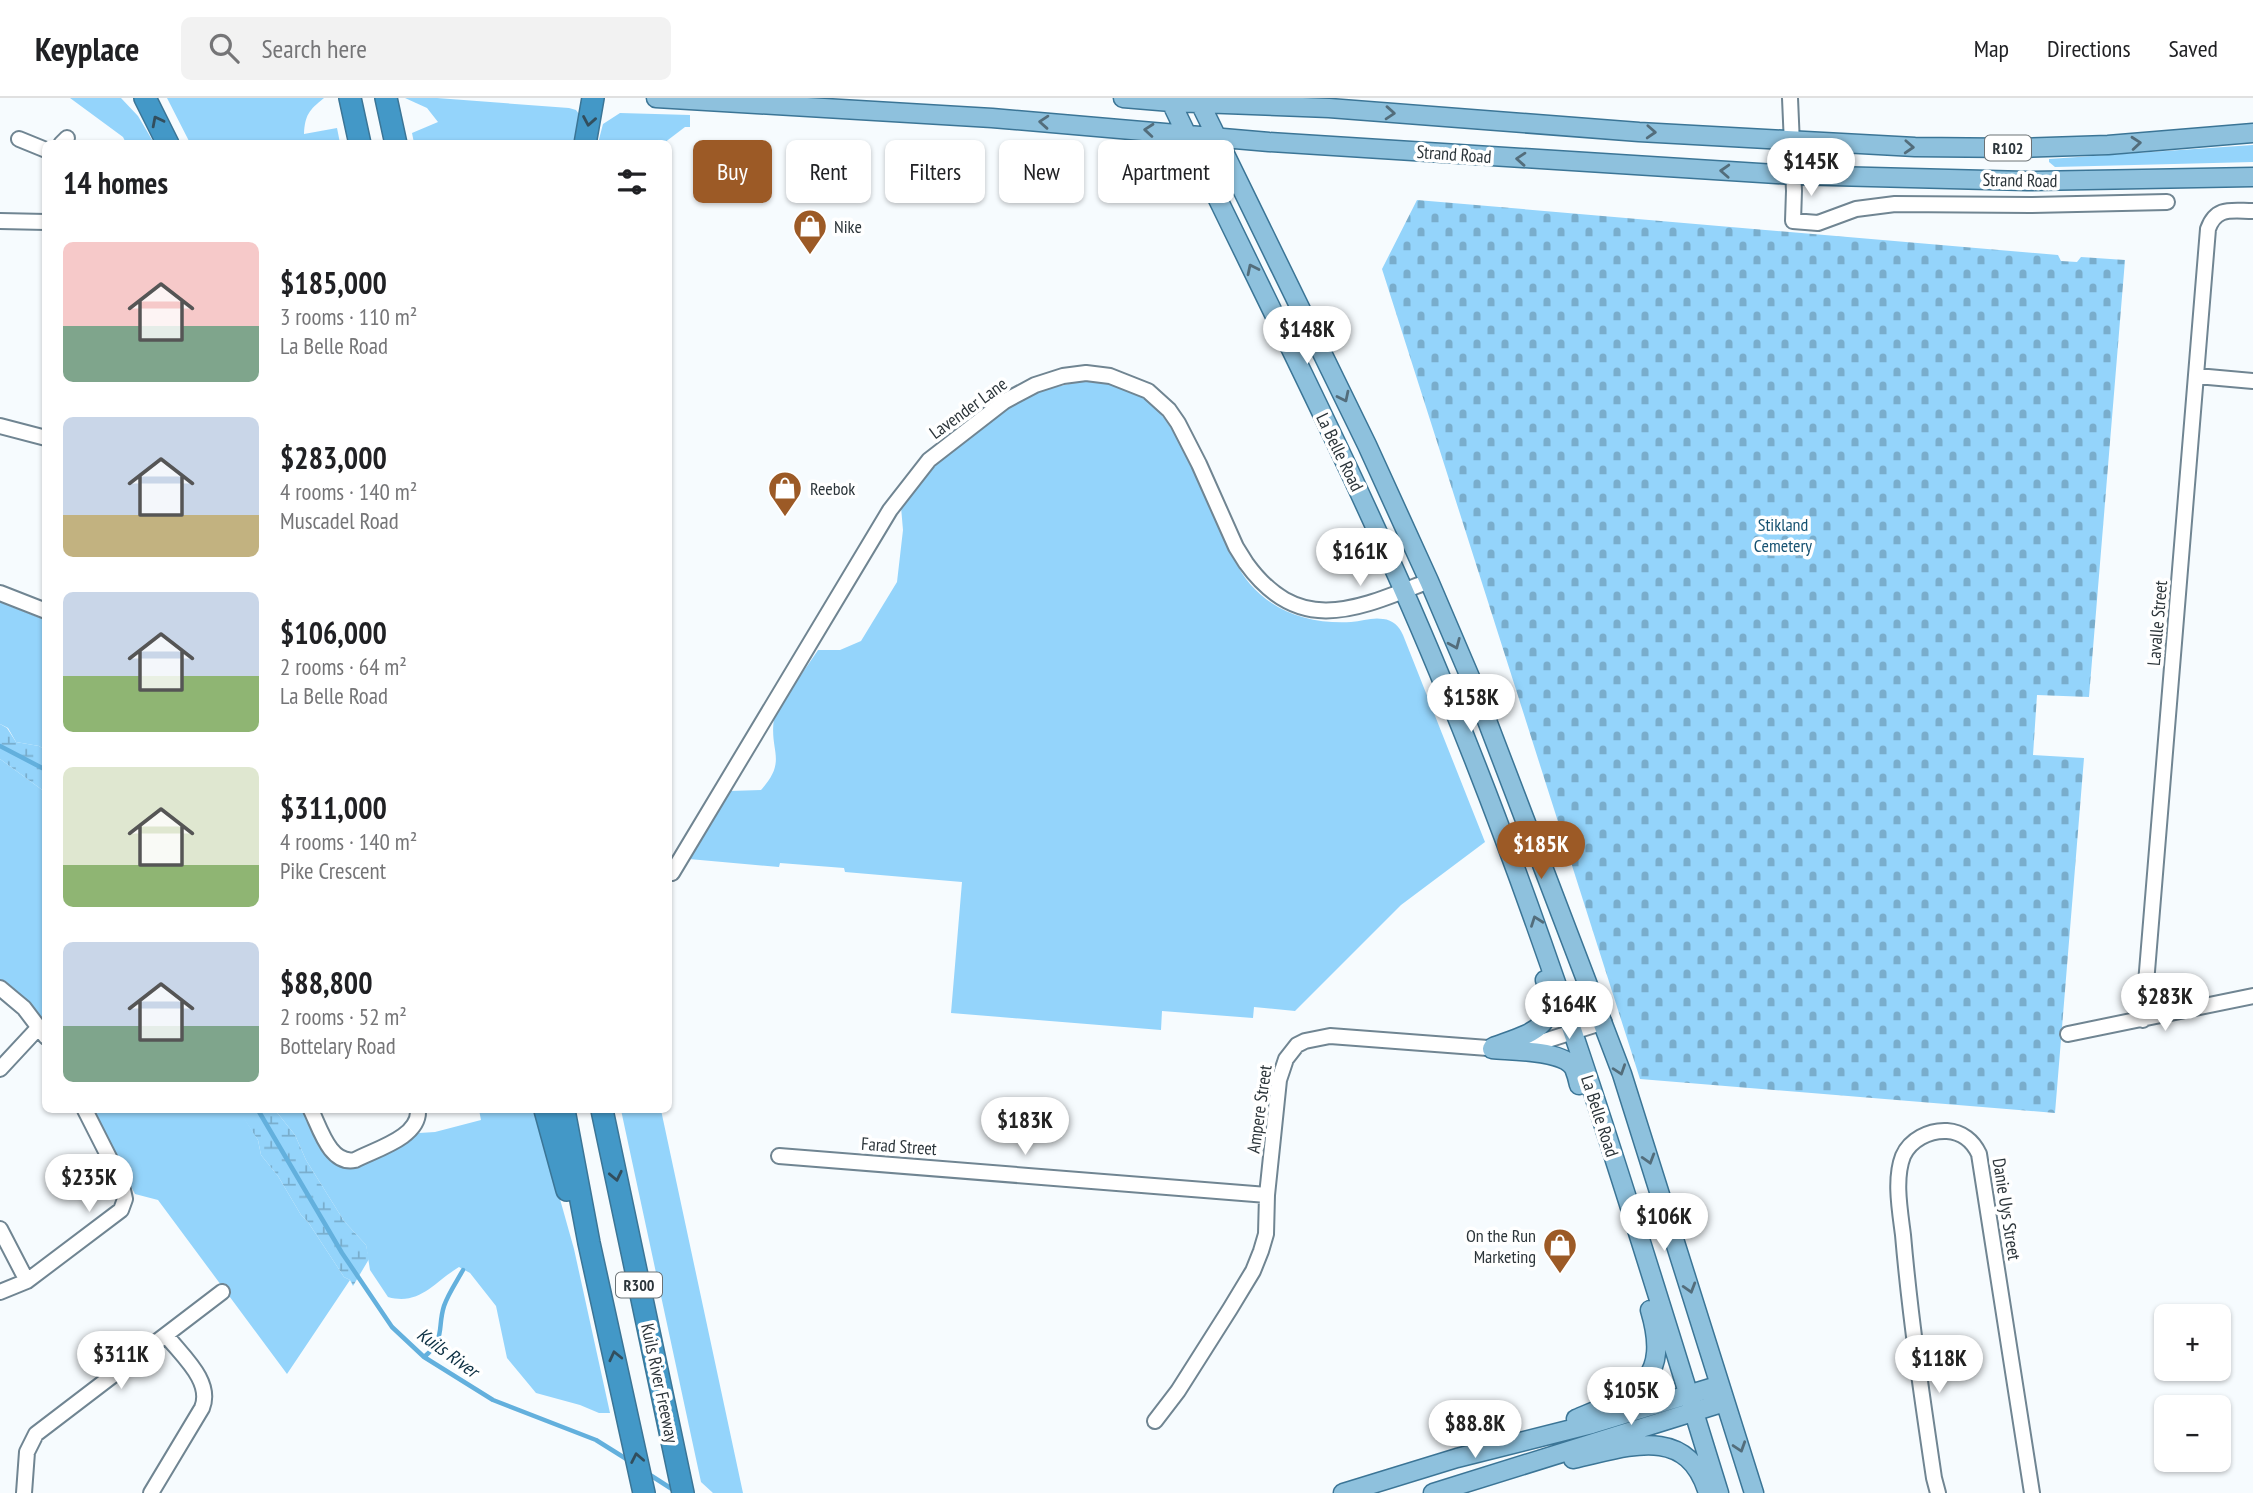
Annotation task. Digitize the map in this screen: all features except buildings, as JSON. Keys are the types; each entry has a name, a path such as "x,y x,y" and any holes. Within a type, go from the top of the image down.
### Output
{"highway":[{"path":"145,98 166,140"},
{"path":"350,98 358,136"},
{"path":"386,98 396,140"},
{"path":"586,140 593,98"},
{"path":"546,1113 570,1199 589,1243"},
{"name":"R300","path":"565,1113 589,1243 644,1493"},
{"name":"Kuils River Freeway","path":"603,1113 683,1493"}],"main road":[{"name":"Strand Road","path":"656,98 1005,119 1397,151 1793,175 2027,181 2253,177"},
{"name":"Strand Road","path":"1123,98 1329,108 1914,148 2108,145 2253,133"},
{"name":"La Belle Road","path":"1170,100 1357,488 1481,777 1548,954 1719,1493"},
{"name":"La Belle Road","path":"1198,101 1362,434 1429,580 1504,762 1604,1022 1650,1159 1754,1493"},
{"path":"1490,1049 1535,1032 1543,1024 1551,1007 1545,978 1548,954"},
{"path":"1490,1049 1550,1055 1566,1061 1573,1067 1588,1100 1600,1113"},
{"path":"1521,1442 1627,1397 1650,1375 1658,1348 1656,1330 1647,1301 1650,1273"},
{"path":"1433,1493 1528,1463 1722,1394"},
{"path":"1343,1493 1445,1461 1592,1424 1691,1403"},
{"path":"1528,1463 1570,1460 1640,1445 1659,1445 1685,1456 1695,1465 1703,1477 1708,1493"}],"street":[{"path":"1790,98 1793,221 1818,223 1871,206 1895,204 2167,202"},
{"path":"19,139 42,148"},
{"name":"Lavalle Street","path":"2143,1020 2207,229 2213,218 2221,212 2253,211"},
{"path":"0,221 42,222"},
{"name":"Lavender Lane","path":"672,873 908,485 941,449 1005,401 1035,386 1063,376 1086,373 1110,376 1133,384 1162,401 1178,423 1236,547 1257,578 1284,599 1319,611 1341,611 1429,580"},
{"path":"2197,376 2253,380"},
{"path":"0,426 42,437"},
{"path":"0,593 42,609"},
{"path":"0,988 24,1008 42,1031"},
{"path":"2068,1034 2253,996"},
{"name":"Ampere Street","path":"1155,1421 1178,1391 1253,1271 1266,1234 1267,1195 1279,1080 1286,1059 1297,1045 1318,1037 1330,1036 1490,1049 1524,1046 1604,1022"},
{"path":"0,1069 42,1033"},
{"path":"0,1292 27,1281 117,1214 125,1199 121,1181 87,1113"},
{"path":"312,1113 332,1152 347,1161 355,1160 408,1134 417,1121 418,1113"},
{"name":"Danie Uys Street","path":"1938,1493 1909,1304 1900,1202 1900,1168 1909,1146 1917,1139 1945,1130 1967,1138 1975,1145 1979,1154 2032,1493"},
{"name":"Farad Street","path":"779,1156 1267,1195"},
{"path":"0,1229 27,1281"},
{"path":"24,1493 27,1452 36,1434 222,1292"},
{"path":"152,1493 202,1408 205,1398 201,1380 166,1335"}],"green space":[{"path":"70,98 121,98 138,116 152,140 124,140"},
{"path":"167,98 324,98 309,113 304,134 337,128 339,140 188,140"},
{"path":"405,98 569,108 579,114 575,140 413,140 412,133 438,122 427,108"},
{"path":"620,113 690,115 690,127 685,127 668,140 599,140 603,124"},
{"path":"2253,145 2253,162 2055,167 2049,162 2049,159"},
{"name":"Stikland Cemetery","path":"1417,200 2058,255 2061,261 2077,262 2081,257 2125,260 2089,697 2037,695 2033,755 2084,758 2055,1113 1640,1079 1382,269"},
{"path":"1085,380 1125,388 1153,406 1164,419 1184,450 1239,567 1250,584 1271,603 1309,619 1351,622 1379,619 1398,626 1485,842 1401,905 1295,1011 1254,1007 1253,1018 1162,1011 1161,1030 951,1013 962,882 845,872 844,868 780,863 779,867 689,859 730,791 761,790 769,780 776,763 773,730 776,713 818,650 840,650 861,641 897,582 903,530 901,507 910,491 960,442 1007,407 1044,390"},
{"path":"0,602 42,619 42,748 16,742 8,728 0,724"},
{"path":"0,724 7,728 16,742 42,748 42,790 0,759"},
{"path":"0,759 42,790 42,1020 34,1008 0,980"},
{"path":"93,1113 241,1113 258,1140 261,1155 278,1176 344,1277 350,1280 287,1374 158,1200 135,1194"},
{"path":"240,1113 277,1113 295,1135 306,1160 344,1221 366,1245 369,1259 353,1286 350,1280 344,1277 278,1176 261,1155 258,1140"},
{"path":"277,1113 306,1113 331,1160 337,1165 350,1168 419,1133 435,1132 481,1120 480,1113 536,1113 574,1249 610,1413 599,1413 536,1393 507,1358 496,1306 470,1273 459,1267 418,1295 399,1299 388,1297 370,1270 366,1245 344,1221 306,1160 295,1135"},
{"path":"622,1113 662,1113 743,1493 713,1493 701,1482"}],"waterway":[{"name":"Kuils River","path":"0,746 42,768"},
{"name":"Kuils River","path":"260,1113 342,1253 392,1327 424,1357 493,1400 596,1440 628,1460"},
{"path":"424,1357 438,1339 444,1306 463,1270"},
{"name":"Kuils River","path":"647,1473 675,1491"}],"place":[{"name":"Nike","path":"810,256"},
{"name":"Reebok","path":"785,518"},
{"name":"On the Run Marketing","path":"1560,1275"}]}
